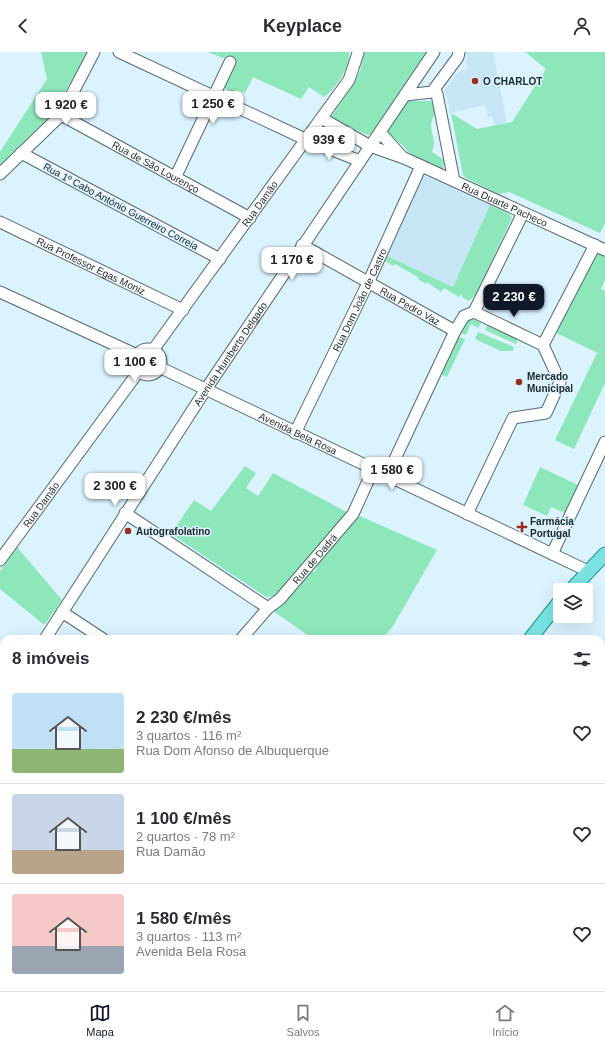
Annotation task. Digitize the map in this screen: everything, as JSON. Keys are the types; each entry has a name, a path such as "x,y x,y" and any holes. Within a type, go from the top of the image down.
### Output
{"main road":[{"path":"577,583 605,554"},
{"path":"533,635 553,610"}],"street":[{"path":"0,174 61,115 94,52"},
{"path":"119,52 307,140 360,162"},
{"name":"Avenida Humberto Delgado","path":"48,635 206,389 434,52"},
{"path":"405,95 430,94 458,57 459,52"},
{"name":"Rua Damão","path":"153,350 307,140 349,80 358,53"},
{"path":"176,178 230,62"},
{"path":"434,90 437,94 454,181"},
{"name":"Rua de São Lourenço","path":"61,115 250,218"},
{"name":"Rua Duarte Pacheco","path":"322,119 370,146 404,158 600,248"},
{"name":"Rua Duarte Pacheco","path":"380,132 404,158"},
{"name":"Rua 1º Cabo António Guerreiro Correia","path":"22,153 220,259"},
{"name":"Rua Dom João de Castro","path":"295,433 368,283 420,166"},
{"path":"387,476 455,331 464,316 474,312 523,213"},
{"name":"Rua Professor Egas Moniz","path":"0,222 183,310"},
{"name":"Rua Pedro Vaz","path":"302,245 455,331"},
{"path":"544,345 600,248"},
{"path":"0,292 137,355"},
{"path":"467,514 513,418 546,414 560,382 544,345 474,312"},
{"path":"146,349 153,350 159,357 159,367 156,372 148,375 139,371 135,366 137,355 146,349"},
{"name":"Avenida Bela Rosa","path":"159,367 588,571"},
{"name":"Rua Damão","path":"0,560 139,371"},
{"path":"552,554 605,442"},
{"name":"Rua de Dadrá","path":"244,635 268,608 280,599 354,514 373,470"},
{"path":"125,513 268,608"},
{"path":"62,612 97,635"}],"shaded area":[{"name":"O CHARLOT","path":"465,52 493,52 507,123 494,126 492,116 488,117 485,105 450,113 445,89 458,72 468,69"},
{"path":"423,175 490,205 453,287 385,255"}],"green space":[{"path":"41,52 88,52 77,75 73,78 52,114 0,167 0,152 47,79"},
{"path":"207,52 349,52 349,58 345,71 329,93 324,97 309,87 301,99 253,77 245,93 237,90 234,92 227,90 223,85 226,59"},
{"path":"363,52 427,52 374,130 371,134 367,135 331,118 356,79 360,70"},
{"path":"525,52 605,52 605,223 600,233 509,192 499,194 466,178 463,175 451,113 477,129 512,122 546,69"},
{"path":"408,101 431,101 435,104 436,112 431,124 434,142 432,152 444,160 443,170 418,159 388,134 388,131"},
{"path":"490,205 509,214 512,218 476,295 469,301 463,298 461,294 459,297 444,288 441,292 427,282 426,284 418,279 418,277 395,264 394,266 385,261 387,256 453,287"},
{"path":"597,253 605,256 605,280 601,289 605,291 605,383 574,449 555,440 597,353 604,356 556,333"},
{"path":"472,318 481,323 478,328 471,324 466,335 461,333 466,321"},
{"path":"487,325 518,339 516,344 485,330"},
{"path":"478,332 514,347 513,351 501,351 475,339"},
{"path":"459,337 465,339 447,377 442,375 442,373"},
{"path":"245,466 256,473 246,488 258,496 273,473 347,512 276,596 266,597 171,534 194,500 211,511"},
{"path":"540,467 578,485 565,513 551,507 547,516 523,505"},
{"path":"360,516 437,550 393,626 385,635 307,635 273,611 309,570 315,572 317,562"},
{"path":"17,547 62,600 46,623 43,624 0,589 0,571"}],"place":[{"name":"O CHARLOT","path":"475,81"},
{"name":"Mercado Municipal","path":"519,382"},
{"name":"Farmácia Portugal","path":"522,527"},
{"name":"Autografolatino","path":"128,531"}]}
